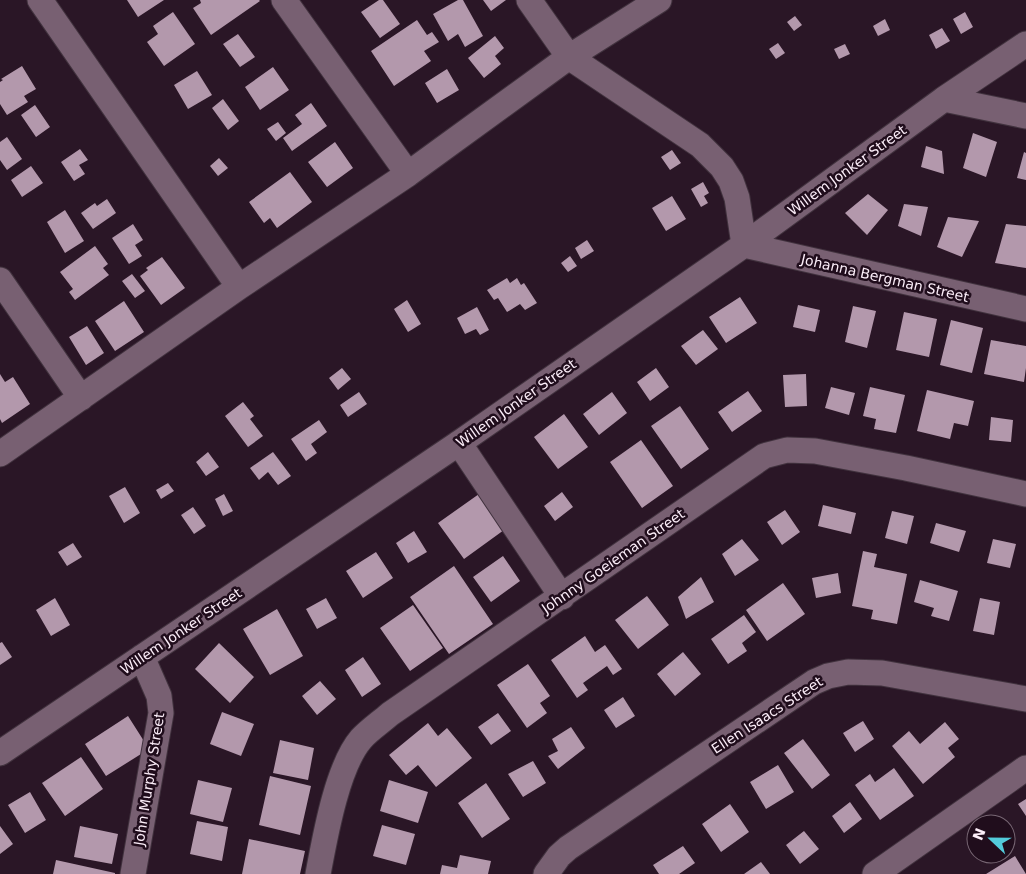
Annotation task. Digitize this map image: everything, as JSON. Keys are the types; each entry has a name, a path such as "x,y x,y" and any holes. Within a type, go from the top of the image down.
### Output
{"street":[{"path":"40,0 239,287"},
{"path":"284,0 408,174"},
{"path":"529,0 568,56 700,145 722,167 731,181 737,198 744,245"},
{"path":"0,454 239,287 408,174 568,56 659,0"},
{"name":"Willem Jonker Street","path":"0,752 459,443 744,245 944,99 1026,44"},
{"path":"944,99 1026,116"},
{"name":"Johanna Bergman Street","path":"744,245 1026,309"},
{"path":"0,280 81,398"},
{"path":"459,443 562,597"},
{"name":"Johnny Goeieman Street","path":"318,874 325,838 348,757 362,738 390,714 764,456 787,450 815,452 897,466 1026,494"},
{"name":"John Murphy Street","path":"133,874 161,713 159,696 142,657"},
{"name":"Ellen Isaacs Street","path":"546,874 551,865 568,848 814,682 828,676 848,672 882,673 1026,699"},
{"path":"874,874 1026,768"}],"building":[{"path":"127,0 164,0 138,17"},
{"path":"200,0 260,1 211,35 193,8 201,3"},
{"path":"379,0 383,0 400,24 380,38 361,12"},
{"path":"458,0 463,0 483,36 465,47 458,34 448,41 433,14"},
{"path":"483,0 506,0 491,11"},
{"path":"173,12 195,44 164,66 147,42 158,34 153,26"},
{"path":"965,12 973,27 961,34 953,19"},
{"path":"795,16 802,25 794,31 787,22"},
{"path":"885,19 890,30 878,36 873,26"},
{"path":"417,20 427,35 432,32 439,42 424,51 431,61 394,86 371,51"},
{"path":"942,28 950,41 936,49 929,35"},
{"path":"238,34 255,57 240,67 223,44"},
{"path":"495,36 504,48 495,56 501,64 484,78 468,58"},
{"path":"778,43 785,53 776,59 769,49"},
{"path":"845,44 850,54 839,59 834,49"},
{"path":"22,66 36,89 24,96 28,102 7,115 0,104 0,82 3,80 1,79"},
{"path":"273,67 289,90 260,110 245,87"},
{"path":"447,69 459,90 437,103 425,83"},
{"path":"197,71 212,95 188,109 174,85"},
{"path":"223,99 239,121 228,130 212,108"},
{"path":"311,103 327,126 292,151 283,138 302,124 295,115"},
{"path":"35,105 50,127 36,137 21,115"},
{"path":"278,122 286,133 276,141 267,129"},
{"path":"973,133 997,142 986,177 963,168"},
{"path":"7,137 22,159 7,170 0,160 0,142"},
{"path":"335,142 353,168 327,187 308,162"},
{"path":"926,146 942,151 944,174 921,167"},
{"path":"80,149 88,160 79,165 85,174 74,181 61,162"},
{"path":"672,150 681,163 670,170 661,157"},
{"path":"1024,152 1026,153 1026,180 1017,178"},
{"path":"219,158 228,168 218,176 210,166"},
{"path":"31,166 43,183 22,197 11,180"},
{"path":"290,172 312,202 277,228 270,218 264,223 249,202"},
{"path":"703,182 709,193 704,196 708,203 701,207 691,189"},
{"path":"868,194 888,210 867,235 845,213"},
{"path":"672,196 686,219 666,231 652,208"},
{"path":"107,199 116,213 93,229 81,213 95,203 97,206"},
{"path":"904,204 928,207 921,236 898,226"},
{"path":"65,210 84,241 65,253 47,222"},
{"path":"948,217 979,221 962,257 937,247"},
{"path":"133,224 143,240 135,245 142,256 129,264 112,238"},
{"path":"1006,224 1026,226 1026,268 995,263"},
{"path":"587,240 594,251 581,259 575,248"},
{"path":"95,246 108,264 103,268 109,275 75,300 69,292 73,289 60,272"},
{"path":"570,256 577,266 568,272 561,263"},
{"path":"162,257 185,288 161,305 140,276 148,270 146,268"},
{"path":"132,274 145,291 135,298 122,281"},
{"path":"507,278 510,283 517,278 521,285 524,283 537,303 525,310 520,304 507,312 498,298 494,300 487,290"},
{"path":"740,297 757,323 726,343 709,317"},
{"path":"407,300 421,324 408,332 394,309"},
{"path":"124,301 144,332 115,351 95,321"},
{"path":"798,305 820,310 815,332 793,327"},
{"path":"853,306 876,311 867,348 845,342"},
{"path":"477,307 489,330 480,335 476,329 465,334 457,318"},
{"path":"904,312 937,319 929,357 896,350"},
{"path":"951,320 983,328 972,373 940,365"},
{"path":"87,326 104,353 86,365 69,337"},
{"path":"703,330 718,349 696,365 681,346"},
{"path":"991,340 1026,346 1024,382 984,374"},
{"path":"342,368 351,379 338,390 329,378"},
{"path":"656,368 669,387 650,401 637,382"},
{"path":"0,374 5,382 13,377 30,404 2,423 0,419"},
{"path":"806,374 807,406 785,407 783,375"},
{"path":"831,387 855,393 849,415 825,408"},
{"path":"870,387 905,395 896,433 874,429 876,419 863,416"},
{"path":"927,390 974,401 968,426 954,423 950,439 917,431"},
{"path":"748,391 762,411 732,432 718,412"},
{"path":"359,392 367,404 348,417 340,405"},
{"path":"612,392 627,413 599,435 583,414"},
{"path":"243,402 254,416 250,419 263,436 248,447 225,416"},
{"path":"680,406 709,449 681,469 651,426"},
{"path":"564,414 588,447 558,469 534,437"},
{"path":"991,417 1013,420 1011,442 989,440"},
{"path":"319,420 327,432 311,444 317,453 306,461 291,439"},
{"path":"641,440 673,486 642,508 610,462"},
{"path":"208,452 219,467 206,476 196,462"},
{"path":"273,452 291,476 278,485 268,472 259,480 250,468"},
{"path":"168,483 174,491 161,499 156,490"},
{"path":"125,487 140,513 124,523 109,496"},
{"path":"562,492 573,507 555,521 544,506"},
{"path":"224,494 233,511 223,516 215,499"},
{"path":"479,494 504,530 464,559 438,523"},
{"path":"823,505 856,513 851,534 818,526"},
{"path":"193,507 206,526 194,534 181,515"},
{"path":"785,510 800,532 782,545 767,522"},
{"path":"892,511 914,516 907,544 885,538"},
{"path":"936,523 966,531 959,552 930,543"},
{"path":"414,531 427,552 408,563 396,543"},
{"path":"742,539 759,560 735,576 722,554"},
{"path":"993,539 1016,544 1010,568 987,563"},
{"path":"73,543 82,557 67,566 58,552"},
{"path":"863,551 877,554 874,567 907,574 897,624 871,619 873,610 852,606"},
{"path":"376,552 393,578 363,598 346,571"},
{"path":"503,556 520,581 491,602 473,577"},
{"path":"454,566 493,624 449,654 410,597"},
{"path":"838,573 841,593 816,598 812,578"},
{"path":"701,577 714,602 686,619 678,597"},
{"path":"920,580 958,591 949,621 931,616 934,608 914,602"},
{"path":"783,583 805,614 767,641 746,610"},
{"path":"647,596 669,625 638,649 615,620"},
{"path":"55,598 70,625 51,636 36,610"},
{"path":"326,598 337,618 317,629 306,609"},
{"path":"980,598 1000,602 994,635 973,631"},
{"path":"413,605 443,648 410,671 380,628"},
{"path":"277,609 303,656 270,675 243,629"},
{"path":"744,615 756,632 742,643 747,651 728,664 711,639"},
{"path":"585,636 595,652 605,645 622,669 613,675 607,666 583,683 588,690 577,698 551,660"},
{"path":"2,642 12,657 0,665 0,643"},
{"path":"219,643 254,677 230,703 195,669"},
{"path":"683,652 701,674 675,696 657,674"},
{"path":"363,657 381,684 362,697 345,670"},
{"path":"528,664 550,696 540,703 547,713 527,728 497,685"},
{"path":"320,681 336,699 317,715 302,696"},
{"path":"623,697 635,716 616,728 604,710"},
{"path":"222,712 254,724 241,756 210,744"},
{"path":"498,713 511,731 491,745 478,727"},
{"path":"128,716 149,749 106,776 85,744"},
{"path":"863,721 874,739 855,752 843,733"},
{"path":"945,722 959,739 948,748 955,757 923,784 892,746 909,731 920,744"},
{"path":"428,723 438,736 447,728 472,758 436,787 418,765 406,775 389,755"},
{"path":"571,727 585,748 558,769 548,756 558,751 552,739"},
{"path":"803,739 830,775 812,789 784,753"},
{"path":"280,740 314,748 308,780 273,773"},
{"path":"81,757 103,789 65,816 42,783"},
{"path":"533,761 546,783 523,797 508,774"},
{"path":"778,765 794,792 766,809 750,782"},
{"path":"894,768 914,796 880,820 855,785 870,774 875,782"},
{"path":"270,776 311,786 300,835 259,825"},
{"path":"198,780 232,788 223,822 190,814"},
{"path":"389,780 428,792 418,823 380,811"},
{"path":"486,783 510,819 482,838 458,803"},
{"path":"30,792 46,820 25,833 8,805"},
{"path":"1026,799 1026,816 1018,804"},
{"path":"850,802 862,819 844,833 832,816"},
{"path":"730,804 749,832 721,852 702,824"},
{"path":"197,821 228,827 222,861 190,854"},
{"path":"382,825 415,834 406,865 373,856"},
{"path":"0,826 13,844 0,854"},
{"path":"80,826 118,834 112,864 74,857"},
{"path":"804,831 819,849 800,864 786,845"},
{"path":"249,839 305,851 300,874 242,874"},
{"path":"683,846 695,863 679,874 659,874 653,865"},
{"path":"460,855 491,861 488,874 440,874 442,865 457,868"},
{"path":"1016,858 1026,874 986,874 1002,864 1016,864"},
{"path":"56,860 115,873 115,874 53,874"},
{"path":"761,862 770,874 744,874"}]}
